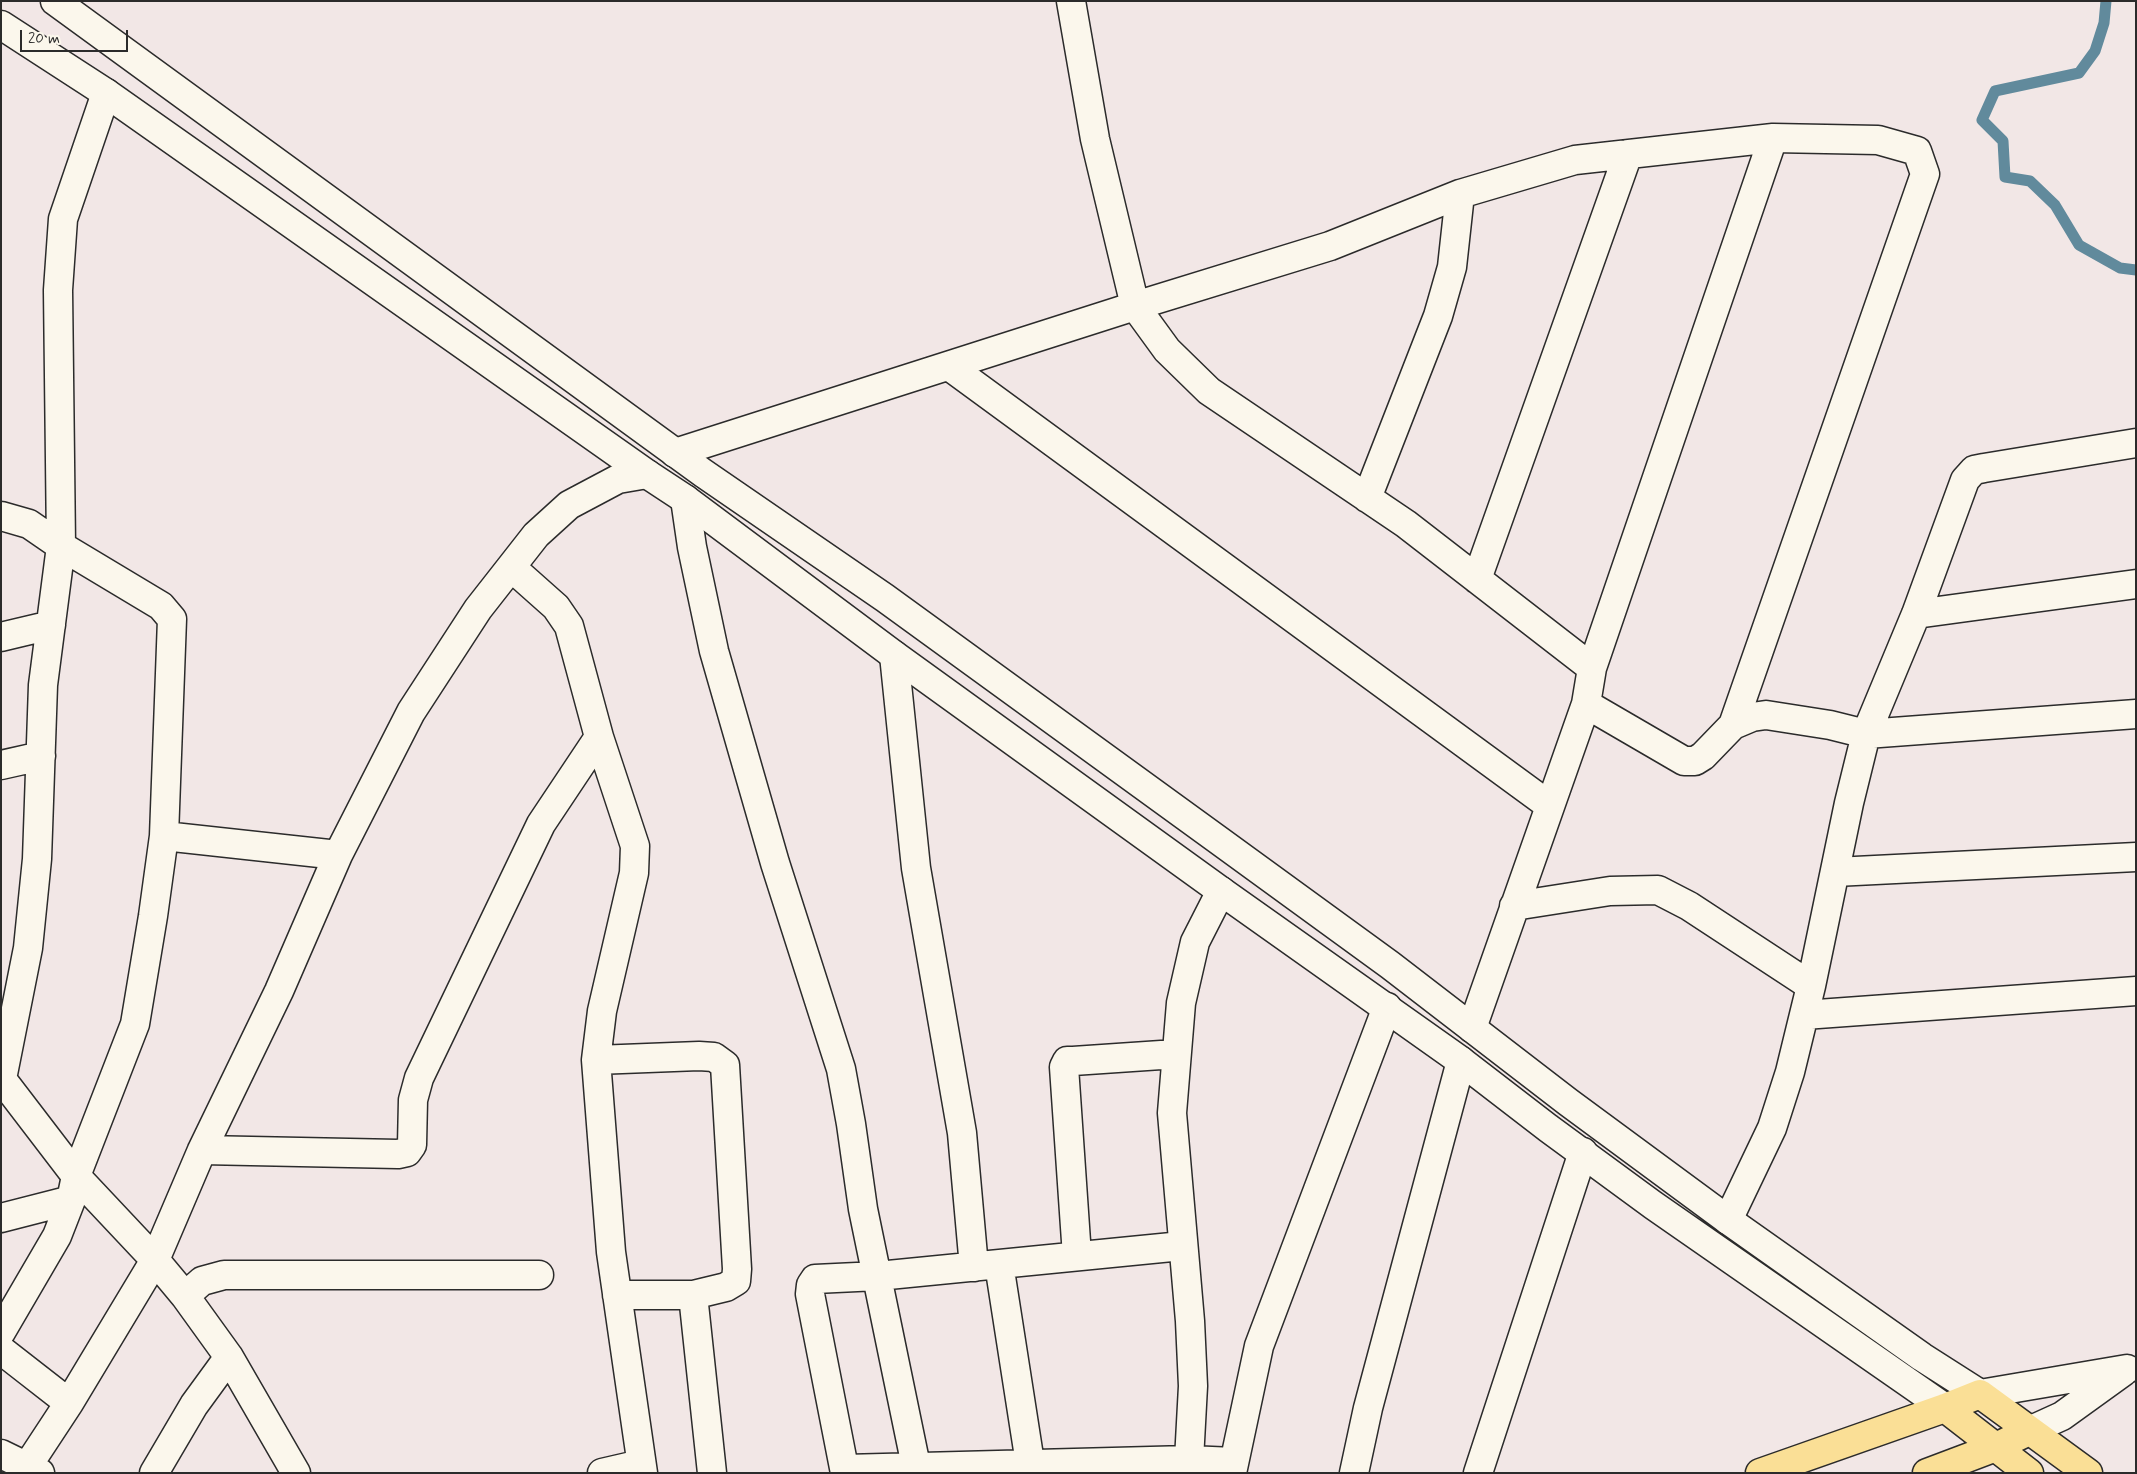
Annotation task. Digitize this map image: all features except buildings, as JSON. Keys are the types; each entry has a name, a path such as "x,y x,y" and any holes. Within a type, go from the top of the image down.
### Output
{"main road":[{"path":"1760,1473 1980,1394 2088,1473"},
{"path":"1945,1408 2029,1473"},
{"path":"1927,1473 1996,1447 2029,1431"}],"street":[{"path":"56,1 675,453 885,598 1350,936 1568,1102 1728,1220 1922,1356 1980,1394 2127,1369 2062,1416 2029,1431"},
{"path":"1071,1 1095,139 1134,306 1167,350 1209,391 1406,524 1592,668"},
{"path":"1,25 106,93 685,499 894,655 1221,891 1462,1061 1548,1128 1653,1205 1945,1408"},
{"path":"106,93 63,219 58,290 61,546 43,685 37,859 28,948 5,1090 74,1188 155,1260 185,1296 229,1358 290,1469"},
{"path":"675,453 1134,306 1330,246 1460,194 1575,160 1773,138 1878,140 1916,151 1925,174 1732,725 1703,756 1695,760 1684,761 1586,704"},
{"path":"1472,1028 1586,704 1592,668 1773,138"},
{"path":"1477,579 1628,154"},
{"path":"1367,498 1438,316 1452,267 1460,194"},
{"path":"949,366 1550,806"},
{"path":"1728,1220 1772,1128 1790,1072 1811,986 1849,803 1866,734 1916,614 1965,480 1974,470 2136,443"},
{"path":"1,1454 30,1470 155,1260 202,1150 279,991 338,855 411,712 478,609 536,535 569,505 618,479 647,474"},
{"path":"685,499 692,547 714,651 775,863 841,1069 863,1210 916,1466"},
{"path":"1,516 29,524 61,546 160,606 172,619 164,836 153,916 134,1024 57,1236 1,1332"},
{"path":"511,568 556,607 569,626 599,737 635,846 634,872 602,1012 596,1060 610,1252 642,1469 602,1473"},
{"path":"1916,614 2136,584"},
{"path":"1,637 51,625"},
{"path":"894,655 916,868 987,1266 1030,1463"},
{"path":"1732,725 1752,717 1766,715 1830,725 1866,734 2136,714"},
{"path":"202,1150 398,1154 407,1152 412,1145 414,1100 419,1078 541,824 599,737"},
{"path":"1,765 41,756"},
{"path":"164,836 338,855"},
{"path":"1835,872 2136,857"},
{"path":"1514,906 1610,891 1658,890 1689,906 1811,986"},
{"path":"1189,1460 1193,1386 1190,1321 1172,1114 1180,1002 1195,942 1221,891"},
{"path":"1804,1015 2136,991"},
{"path":"1182,1246 878,1276 815,1278 811,1285 810,1294 845,1471 916,1466 1189,1460 1233,1468 1259,1346 1387,1007"},
{"path":"1077,1256 1064,1067 1067,1062 1072,1061 1176,1054"},
{"path":"596,1060 699,1056 714,1057 726,1065 737,1269 736,1281 726,1287 693,1294 617,1294"},
{"path":"1354,1473 1368,1408 1462,1061"},
{"path":"1478,1473 1583,1152"},
{"path":"1,1218 74,1188"},
{"path":"185,1296 202,1282 224,1275 539,1275"},
{"path":"693,1294 712,1473"},
{"path":"1,1350 69,1403"},
{"path":"154,1473 194,1405 229,1358"}],"waterway":[{"path":"2106,1 2104,23 2095,51 2079,73 1995,91 1982,120 2003,141 2005,177 2030,181 2055,205 2079,245 2120,268 2136,270"}]}
